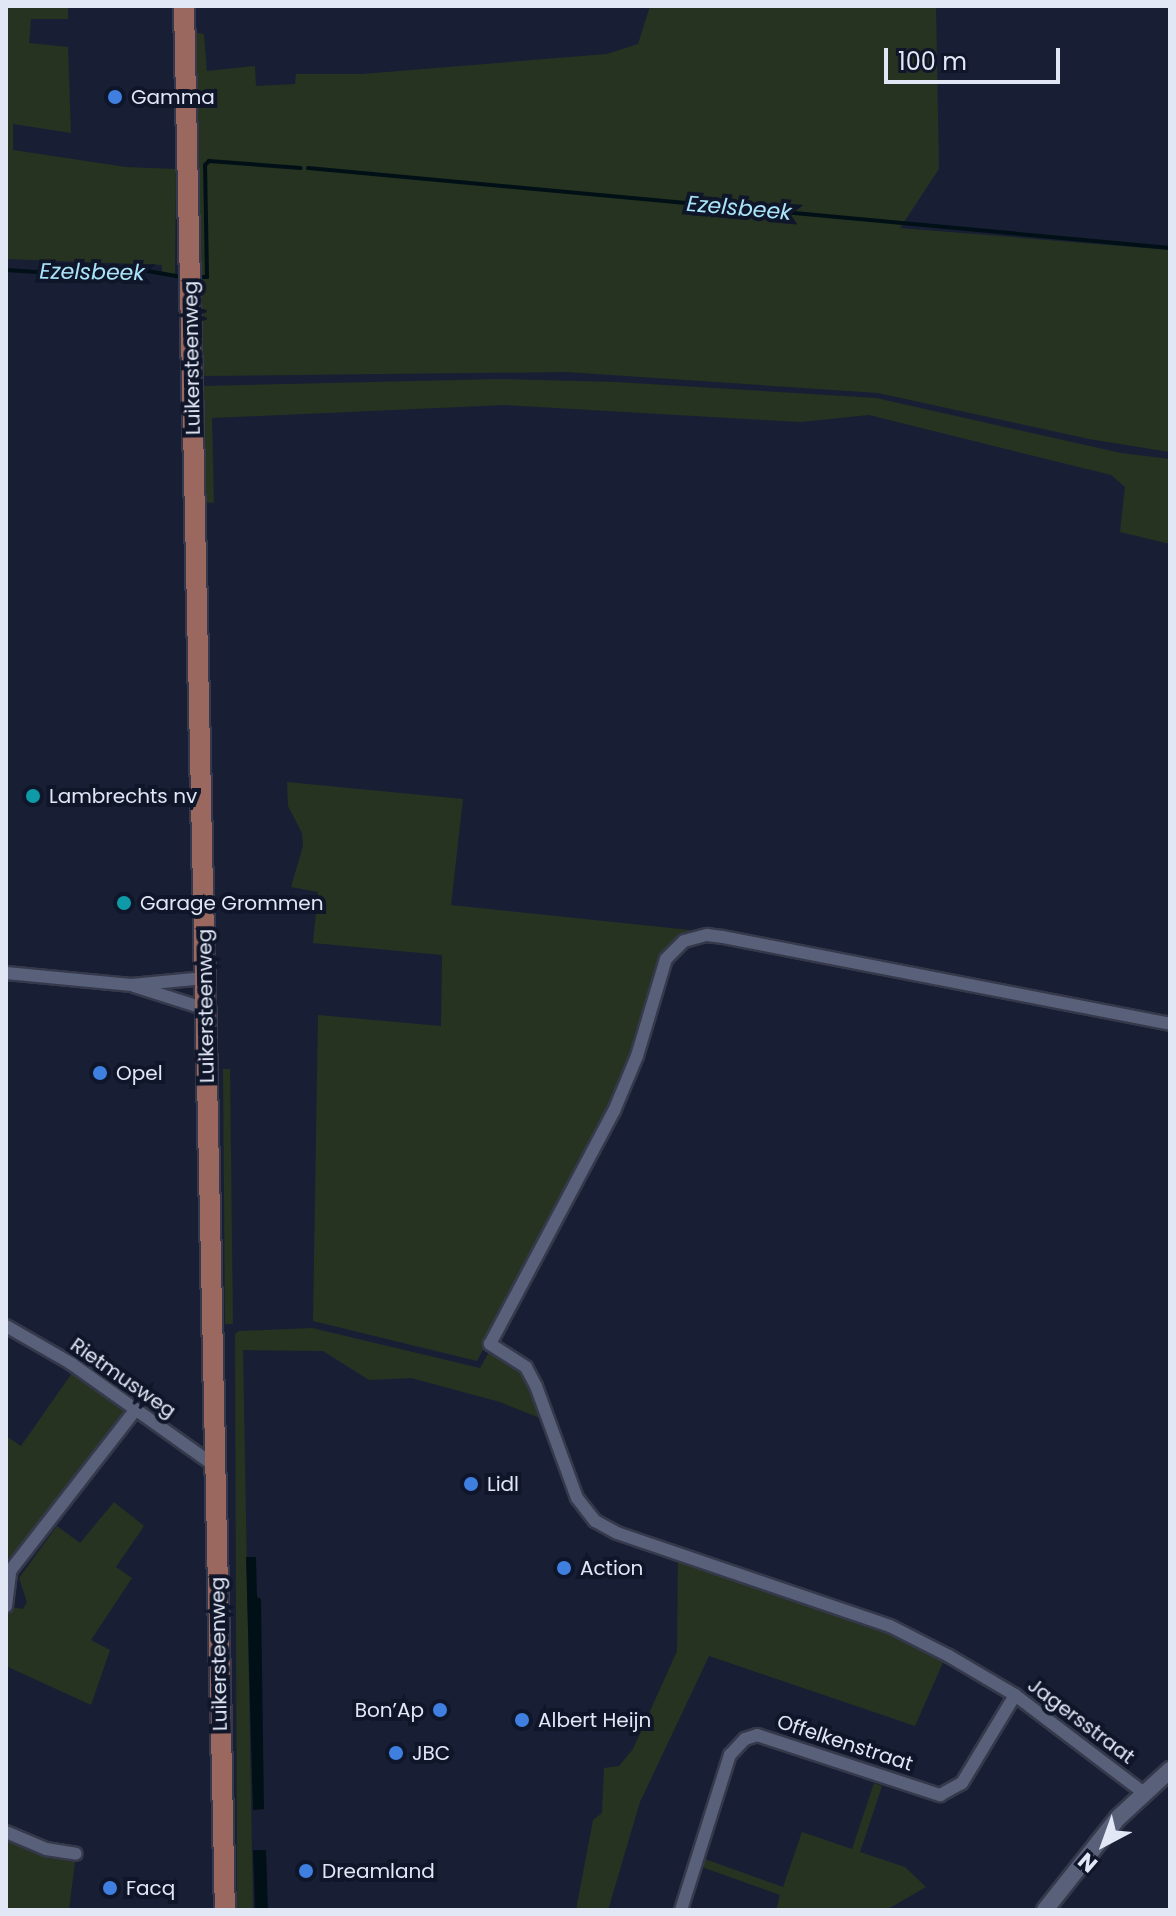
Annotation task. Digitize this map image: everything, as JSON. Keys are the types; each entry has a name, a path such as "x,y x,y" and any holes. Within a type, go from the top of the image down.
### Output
{"main road":[{"name":"Luikersteenweg","path":"184,6 225,1910"}],"street":[{"name":"Jagersstraat","path":"1144,1793 1015,1695 890,1626 617,1533 595,1521 577,1498 536,1386 526,1367 490,1344 620,1098 637,1056 666,959 684,941 707,935 723,937 1170,1024"},
{"path":"6,973 131,985 205,978"},
{"path":"131,985 206,1009"},
{"name":"Rietmusweg","path":"6,1326 72,1364 194,1454 215,1466"},
{"path":"6,1606 10,1571 136,1409"},
{"name":"Offelkenstraat","path":"681,1910 730,1755 745,1739 757,1735 940,1795 962,1783 1015,1695"},
{"path":"1045,1910 1118,1818 1170,1770"},
{"path":"6,1832 46,1849 76,1854"}],"green space":[{"path":"6,6 68,6 68,19 31,19 29,43 68,47 71,133 13,124 13,150 126,167 176,169 175,275 162,273 162,265 6,259"},
{"path":"650,6 936,6 939,169 900,228 1170,250 1170,452 1089,439 878,393 566,372 201,376 192,32 204,34 207,71 255,66 256,86 295,84 296,74 362,74 607,54 638,44"},
{"path":"502,379 616,382 876,398 1121,453 1170,459 1170,544 1120,532 1125,487 1111,475 869,415 800,422 504,405 212,418 214,503 202,502 201,386"},
{"path":"287,782 463,799 451,905 690,930 674,943 623,1085 477,1361 313,1321 318,1015 441,1026 442,955 313,943 318,892 291,887 303,846 302,833 288,806"},
{"path":"223,1069 230,1069 233,1324 225,1324"},
{"path":"312,1328 480,1368 490,1350 523,1369 542,1419 500,1402 411,1378 369,1380 323,1351 243,1350 253,1910 237,1910 235,1334 239,1331"},
{"path":"72,1373 103,1391 126,1411 6,1562 6,1436 21,1446"},
{"path":"114,1502 144,1526 116,1567 132,1578 91,1640 110,1650 91,1705 6,1666 6,1606 23,1609 27,1602 19,1578 57,1526 80,1543"},
{"path":"678,1557 893,1630 945,1658 915,1726 709,1656 640,1802 608,1910 576,1910 593,1820 602,1813 604,1768 619,1766 633,1749 677,1651"},
{"path":"874,1783 882,1786 860,1852 905,1867 926,1887 886,1910 776,1910 780,1895 702,1867 705,1859 783,1887 802,1832 852,1849"},
{"path":"6,1834 75,1862 69,1910 6,1910"}],"shaded area":[{"path":"246,1557 256,1557 257,1597 261,1599 264,1809 253,1810"},
{"path":"253,1850 266,1850 268,1910 255,1910"}],"waterway":[{"name":"Ezelsbeek","path":"203,277 207,277 205,165 209,161 301,168"},
{"name":"Ezelsbeek","path":"308,168 1170,248"},
{"name":"Ezelsbeek","path":"6,270 115,277 130,276 142,270 177,276"}],"place":[{"name":"Gamma","path":"115,97"},
{"name":"Lambrechts nv","path":"33,796"},
{"name":"Garage Grommen","path":"124,903"},
{"name":"Opel","path":"100,1073"},
{"name":"Lidl","path":"471,1484"},
{"name":"Action","path":"564,1568"},
{"name":"Bon’Ap","path":"440,1710"},
{"name":"Albert Heijn","path":"522,1720"},
{"name":"JBC","path":"396,1753"},
{"name":"Dreamland","path":"306,1871"},
{"name":"Facq","path":"110,1888"}]}
